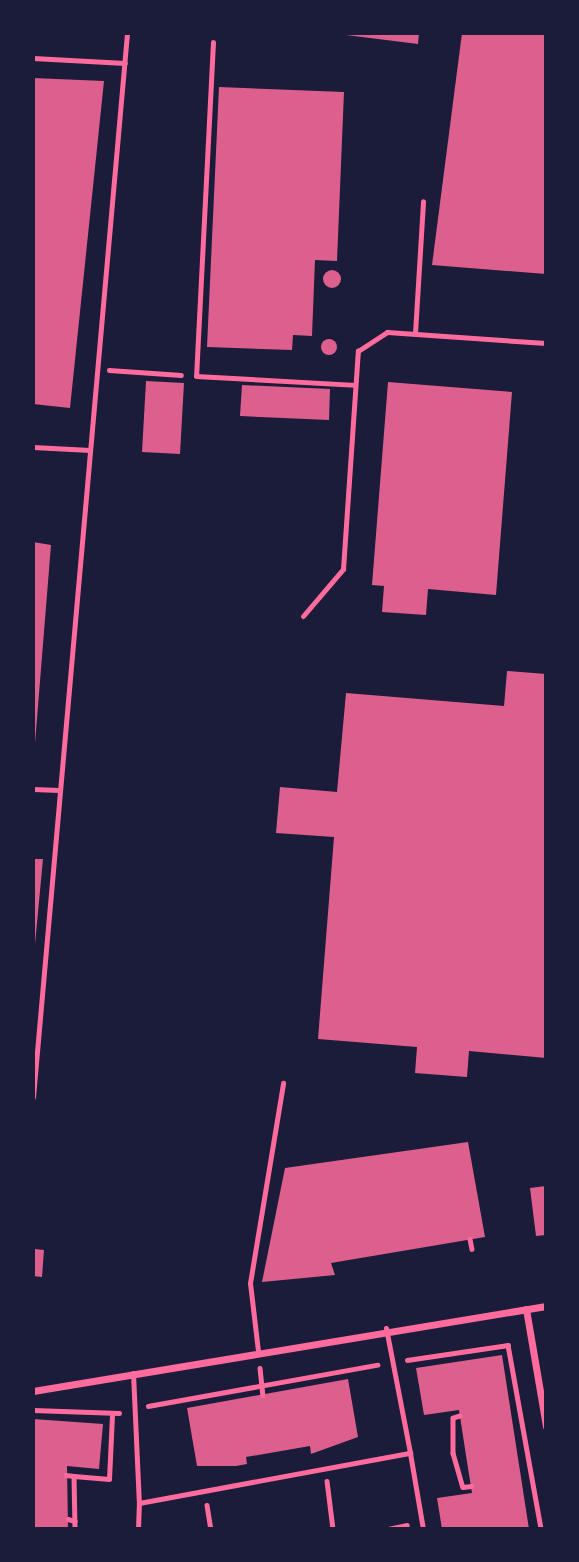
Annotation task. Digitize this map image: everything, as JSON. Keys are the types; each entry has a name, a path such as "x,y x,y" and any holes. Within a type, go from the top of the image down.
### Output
{"street":[{"path":"33,1391 386,1328 546,1306"},
{"path":"526,1309 546,1426"}],"lane":[{"path":"33,1097 127,33"},
{"path":"213,41 196,376 355,385"},
{"path":"33,58 125,63"},
{"path":"415,333 423,201"},
{"path":"303,615 343,569 358,351 387,332 546,343"},
{"path":"33,447 90,450"},
{"path":"33,789 59,790"},
{"path":"258,1351 250,1283 283,1083"},
{"path":"386,1328 423,1529"},
{"path":"132,1373 136,1408 138,1529"},
{"path":"139,1503 410,1452"}],"path":[{"path":"97,369 196,376"},
{"path":"470,1239 472,1248"},
{"path":"33,1410 112,1415 136,1408 261,1385 508,1345 541,1529"},
{"path":"258,1351 263,1395"},
{"path":"66,1475 109,1479 112,1415"},
{"path":"460,1416 453,1418 453,1454 463,1488 471,1486"},
{"path":"453,1454 461,1452"},
{"path":"325,1469 333,1529"},
{"path":"74,1476 75,1529"},
{"path":"204,1492 211,1529"},
{"path":"68,1519 75,1521"}],"building":[{"path":"346,33 419,33 418,44"},
{"path":"462,33 546,33 546,274 432,265"},
{"path":"33,78 104,81 70,408 33,404"},
{"path":"219,87 344,92 337,261 315,260 312,336 293,335 292,350 207,347"},
{"path":"332,270 338,273 341,279 338,285 332,288 326,285 323,279 326,273"},
{"path":"329,339 335,341 335,353 329,355 323,353 321,347 323,341"},
{"path":"146,381 184,383 180,454 142,452"},
{"path":"388,382 512,392 496,595 428,589 426,615 382,612 384,586 372,585"},
{"path":"242,385 330,389 329,420 240,416"},
{"path":"33,542 51,545 35,743 33,742"},
{"path":"507,671 546,674 546,1058 469,1051 467,1077 415,1073 417,1047 318,1039 334,837 276,833 280,787 337,792 346,693 504,706"},
{"path":"33,859 43,859 35,944 33,944"},
{"path":"468,1142 485,1237 331,1263 335,1275 262,1282 285,1168"},
{"path":"546,1186 546,1235 536,1236 530,1188"},
{"path":"35,1249 44,1250 42,1277 33,1276"},
{"path":"502,1355 529,1529 442,1529 437,1498 472,1493 459,1410 424,1415 416,1368"},
{"path":"348,1379 358,1437 311,1454 310,1446 246,1457 247,1464 236,1466 197,1466 187,1408"},
{"path":"33,1419 103,1424 99,1469 67,1466 68,1529 33,1529"}]}
